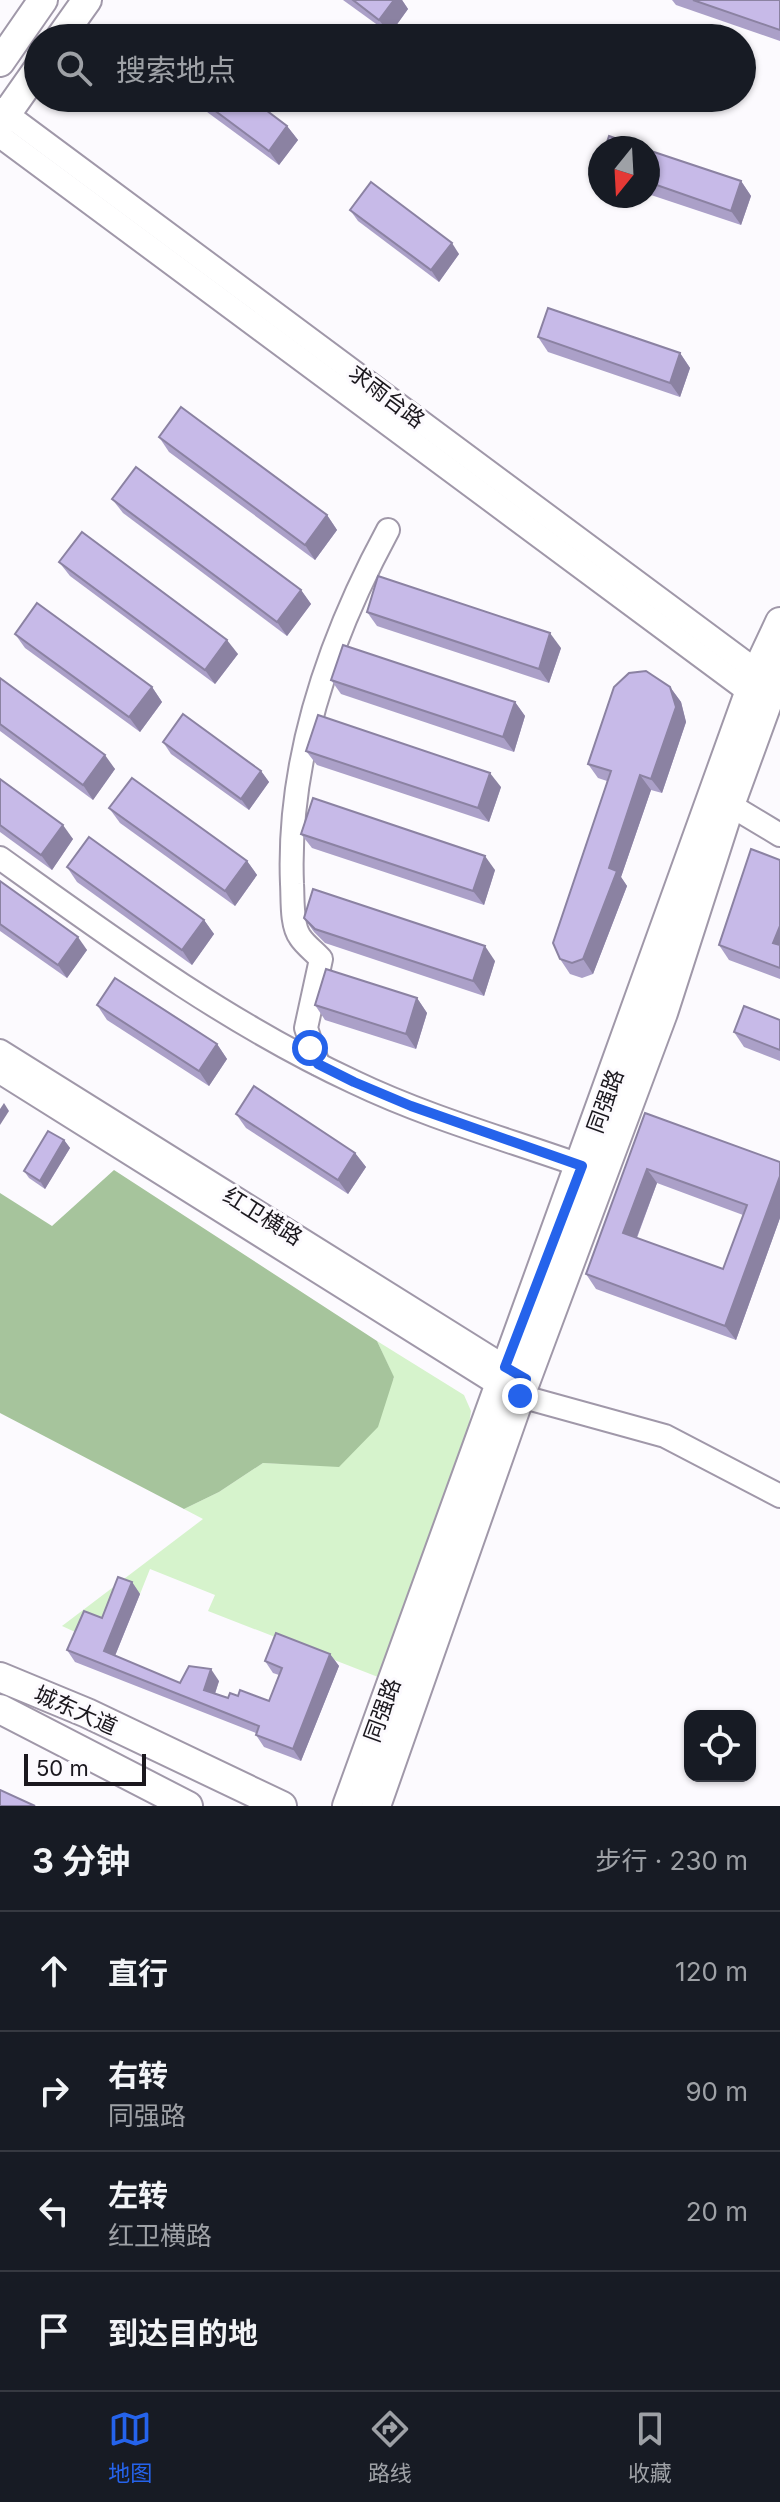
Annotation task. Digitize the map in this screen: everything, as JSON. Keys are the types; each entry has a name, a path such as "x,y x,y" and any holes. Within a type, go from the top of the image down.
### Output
{"main road":[{"path":"26,24 43,0"},
{"path":"70,24 87,0"},
{"path":"0,62 24,27"},
{"path":"2,121 24,89"},
{"name":"同强路","path":"347,1806 512,1382 663,1013 730,805 780,622"},
{"name":"同强路","path":"376,1806 582,1166 765,684"},
{"path":"0,1662 87,1713"},
{"name":"城东大道","path":"0,1677 87,1713 282,1806"},
{"name":"城东大道","path":"0,1709 188,1806"},
{"path":"0,1722 79,1748"}],"street":[{"name":"求雨台路","path":"2,121 765,684"},
{"path":"318,1064 306,1028 321,959 298,936 291,863 305,745 316,694 336,637 388,530"},
{"path":"730,805 780,835"},
{"path":"0,858 120,946 318,1064 411,1106 582,1166"},
{"path":"277,1042 306,1028"},
{"name":"红卫横路","path":"0,1051 512,1382"},
{"name":"红卫横路","path":"0,1072 512,1382"},
{"path":"512,1382 665,1436 780,1496"}],"green space":[{"path":"114,1170 377,1341 394,1377 378,1427 339,1467 263,1463 219,1492 184,1509 0,1413 0,1193 52,1226"},
{"path":"377,1341 464,1395 471,1411 467,1438 378,1677 208,1611 215,1595 150,1569 140,1594 127,1589 86,1637 62,1626 203,1519 184,1509 219,1492 263,1463 339,1466 394,1378"}],"building":[{"path":"353,0 394,0 379,20"},
{"path":"693,0 780,0 780,30"},
{"path":"217,112 268,112 287,126 269,151"},
{"path":"660,154 741,181 731,211 660,186"},
{"path":"371,182 452,243 431,270 350,210"},
{"path":"548,308 680,353 670,383 538,337"},
{"path":"181,407 327,515 305,545 159,437"},
{"path":"136,467 301,590 277,622 112,499"},
{"path":"82,532 227,640 205,670 59,562"},
{"path":"378,576 550,633 539,669 367,612"},
{"path":"37,603 152,687 129,717 15,634"},
{"path":"343,645 515,702 503,737 331,680"},
{"path":"646,671 670,687 676,707 651,779 640,775 609,868 617,871 583,959 572,963 560,959 553,943 611,771 588,764 614,687 629,673"},
{"path":"0,678 105,755 83,785 0,724"},
{"path":"183,714 261,771 241,799 163,742"},
{"path":"318,715 490,773 478,808 306,751"},
{"path":"132,778 247,861 225,891 109,808"},
{"path":"0,779 63,825 41,855 0,825"},
{"path":"313,798 485,856 473,891 301,834"},
{"path":"89,837 204,920 182,950 67,867"},
{"path":"751,849 780,860 780,926 773,943 780,945 780,968 719,945"},
{"path":"0,881 78,937 58,965 0,924"},
{"path":"313,889 485,946 473,981 315,929 304,918"},
{"path":"326,969 417,998 406,1034 315,1005"},
{"path":"115,978 217,1044 199,1071 97,1005"},
{"path":"744,1006 780,1020 780,1050 734,1032"},
{"path":"254,1086 355,1153 338,1180 236,1114"},
{"path":"645,1113 780,1162 780,1176 725,1326 586,1274","holes":["647,1169 747,1205 723,1269 623,1233"]},
{"path":"48,1131 64,1140 40,1181 24,1171"},
{"path":"118,1577 132,1582 104,1651 180,1683 189,1666 211,1669 204,1690 228,1698 230,1693 238,1696 240,1690 269,1701 282,1668 265,1661 276,1633 330,1654 293,1749 256,1735 259,1726 67,1650 84,1611 102,1618"},
{"path":"0,1790 35,1806 0,1806"}],"route":[{"path":"310,1048 318,1064 354,1082 411,1106 582,1166 505,1367 526,1379 520,1396"}]}
